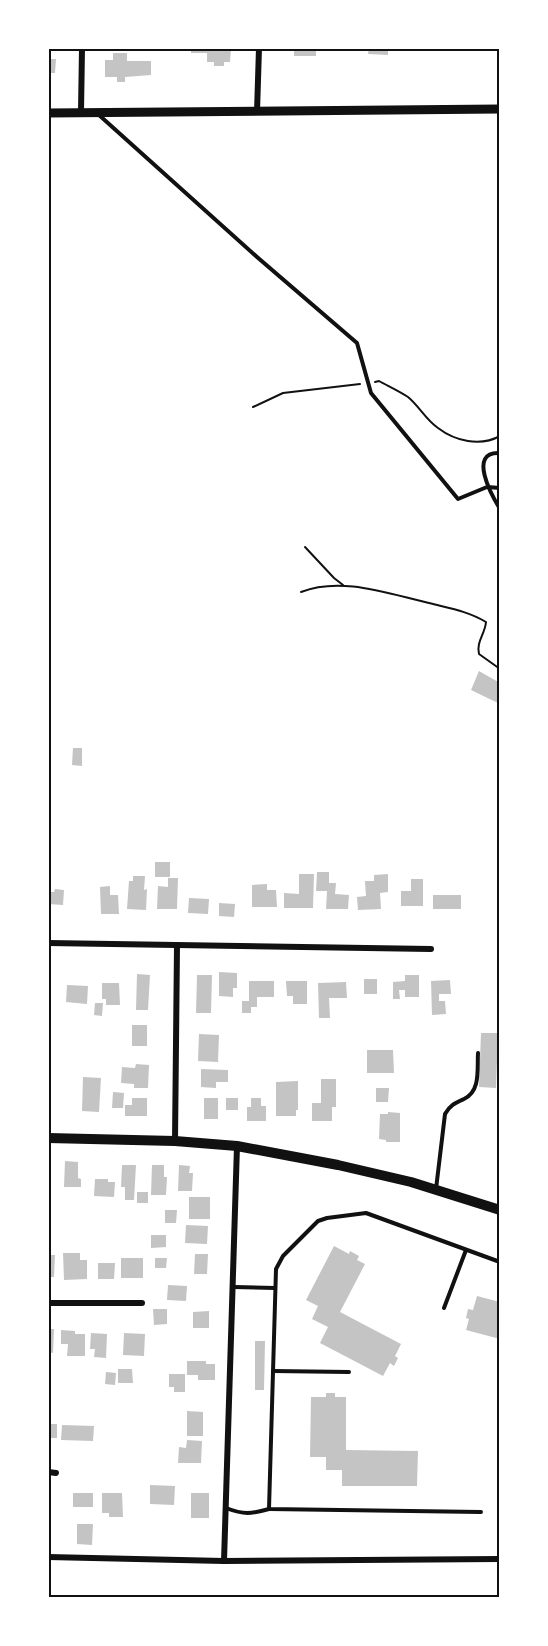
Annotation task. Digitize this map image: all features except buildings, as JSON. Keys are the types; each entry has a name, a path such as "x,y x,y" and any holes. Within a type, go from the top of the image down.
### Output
{"main road":[{"path":"48,1138 175,1141 237,1146 338,1165 411,1182 500,1210"}],"street":[{"path":"81,112 82,48"},
{"path":"256,112 259,48"},
{"path":"48,113 500,109"},
{"path":"48,943 431,949"},
{"path":"175,1141 177,946"},
{"path":"224,1561 237,1146"},
{"path":"48,1303 142,1303"},
{"path":"48,1472 56,1473"},
{"path":"48,1557 224,1561 500,1559"}],"lane":[{"path":"96,112 257,257 357,343 371,393 458,500 488,487 500,488"},
{"path":"500,453 487,455 483,465 488,487 500,509"},
{"path":"435,1190 445,1114 449,1106 471,1095 475,1089 478,1053"},
{"path":"269,1509 276,1269 283,1256 309,1228 327,1218 366,1213 500,1262"},
{"path":"444,1308 465,1250"},
{"path":"234,1287 275,1288"},
{"path":"273,1371 349,1372"},
{"path":"226,1508 240,1514 269,1509 481,1512"}],"path":[{"path":"253,407 283,393 379,381 407,396 436,427 454,438 474,442 493,440 500,436"},
{"path":"305,547 334,578 346,587"},
{"path":"301,592 325,586 346,587 397,595 449,607 480,618 486,622 486,626 478,644 479,654 500,669"}]}
